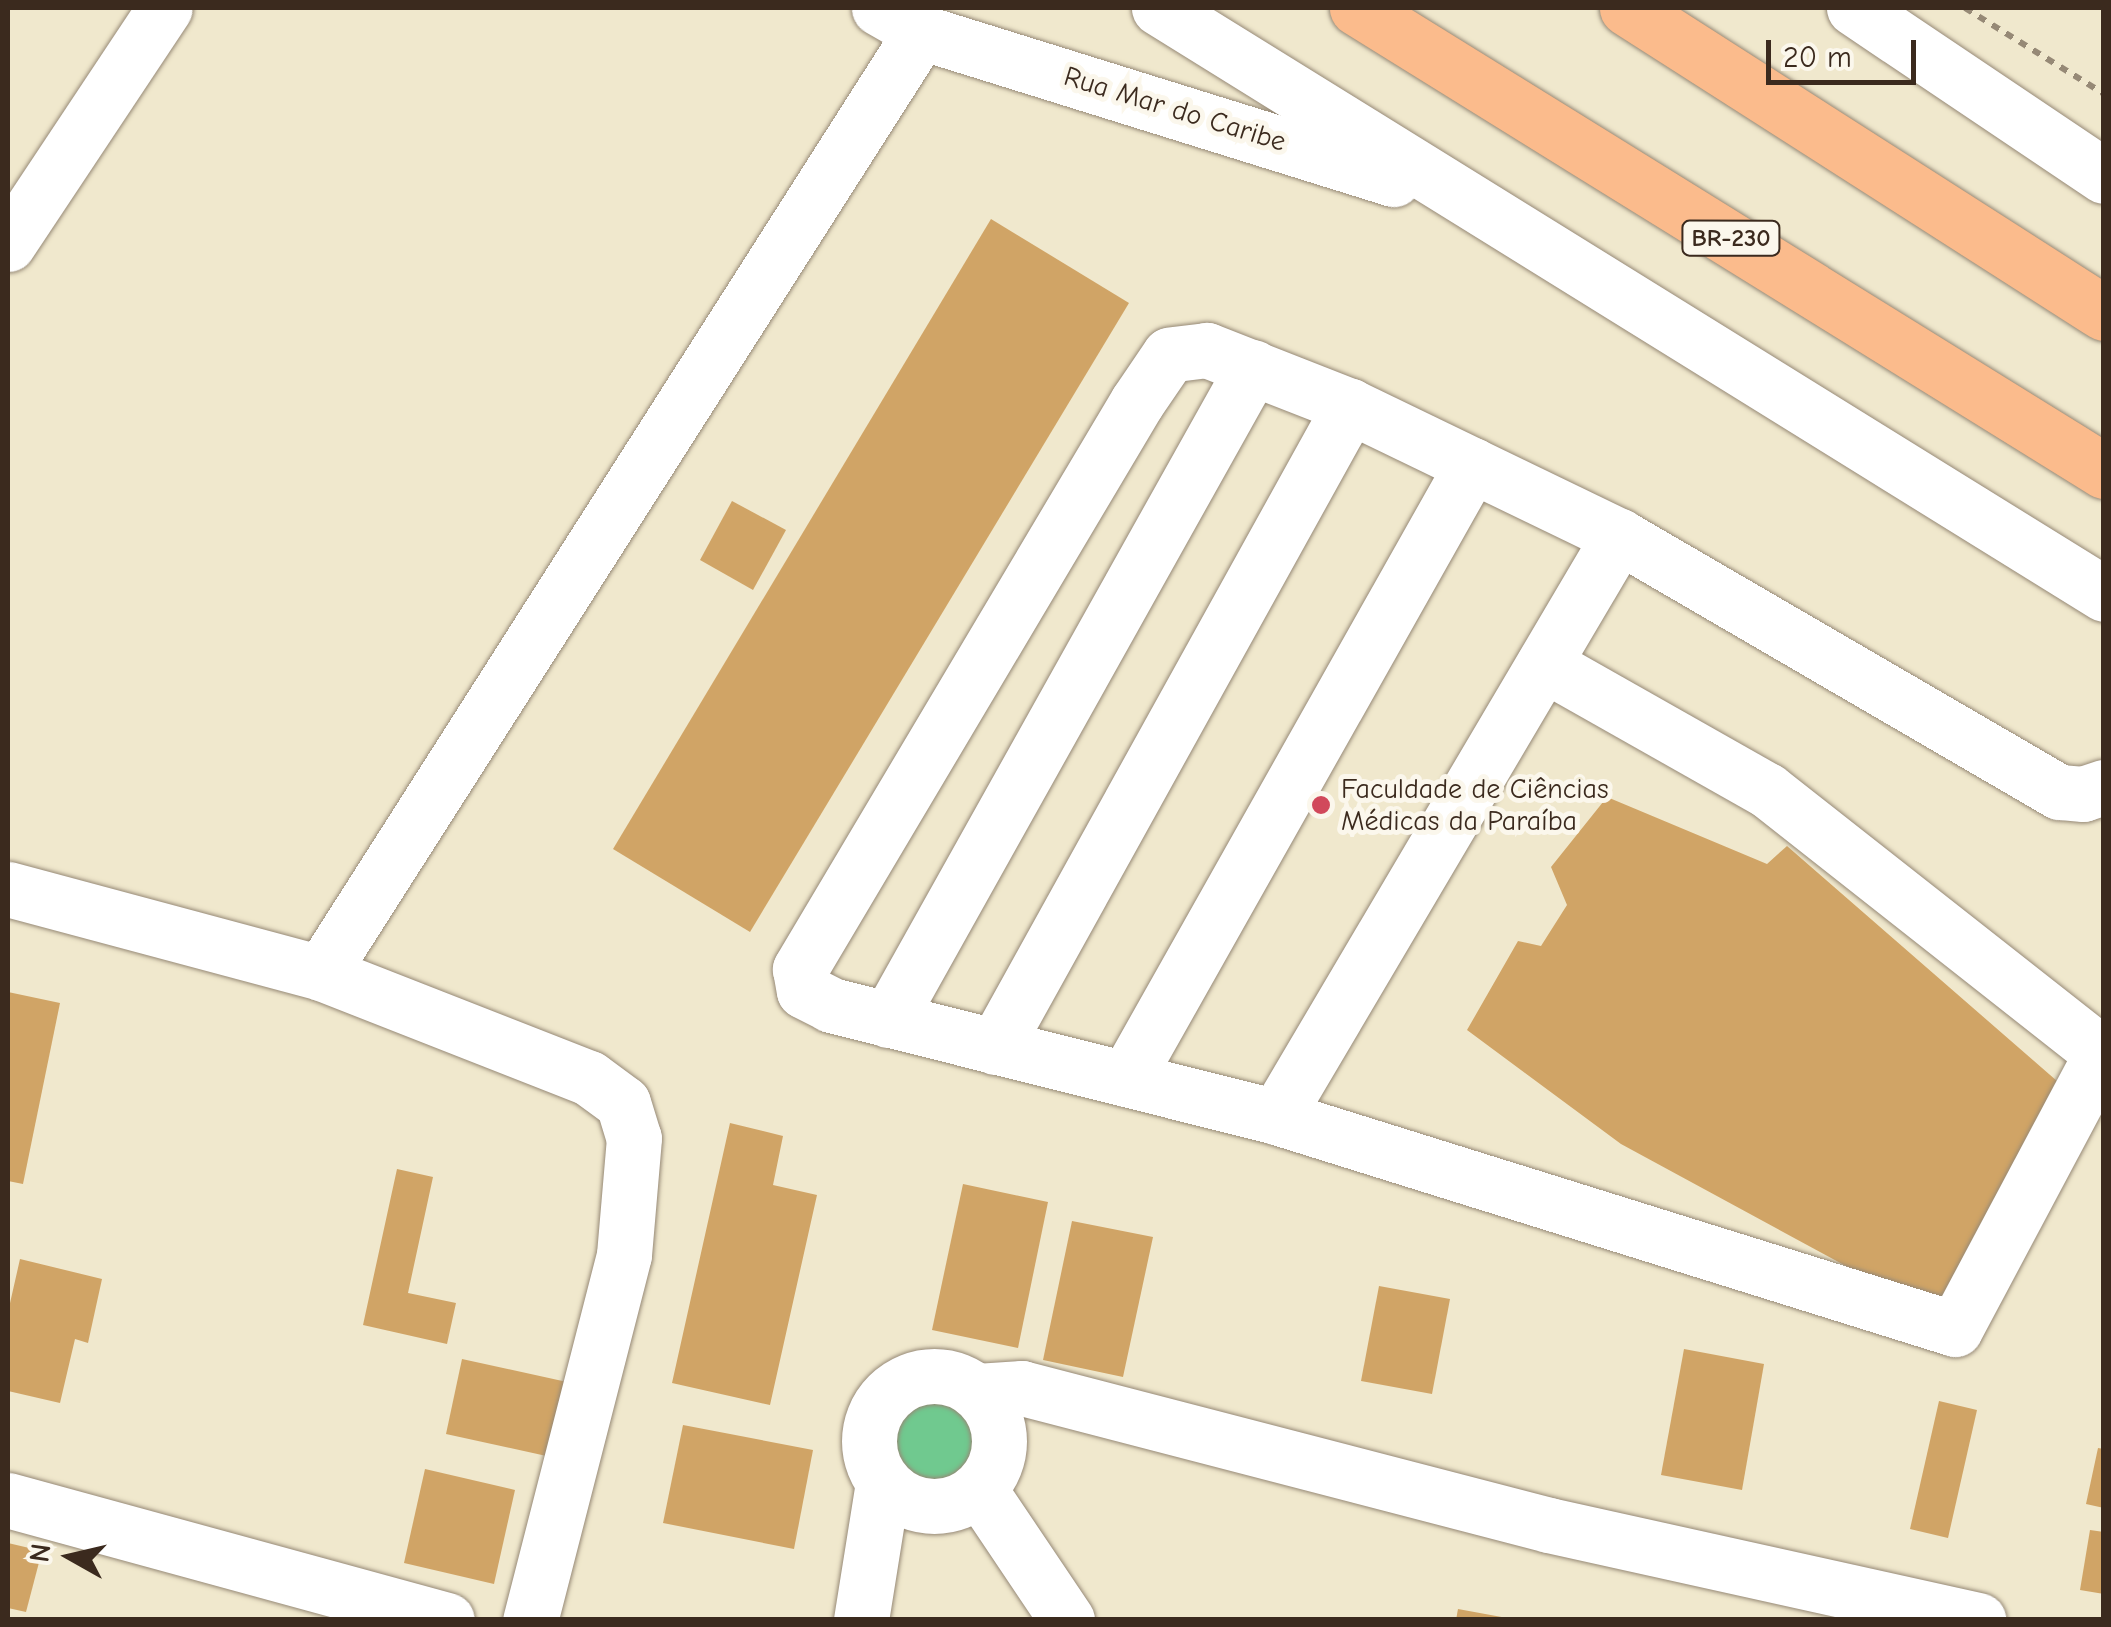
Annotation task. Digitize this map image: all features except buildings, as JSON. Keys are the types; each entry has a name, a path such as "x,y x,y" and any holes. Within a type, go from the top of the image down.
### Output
{"highway":[{"name":"BR-230","path":"1357,8 2104,471"},
{"path":"1627,8 2104,312"}],"street":[{"path":"8,244 165,8"},
{"path":"1160,8 2104,594"},
{"path":"1879,14 2104,176"},
{"path":"321,973 900,20"},
{"name":"Rua Mar do Caribe","path":"900,20 1473,204"},
{"path":"1544,664 1767,790 2103,1052 1955,1329 1276,1117 830,1005 804,991 800,969 1169,356 1207,350 1350,406 1619,536 2060,792 2083,794 2104,787"},
{"path":"888,1020 1253,367"},
{"path":"995,1047 1350,406"},
{"path":"1126,1080 1472,465"},
{"path":"1276,1117 1619,536"},
{"path":"8,889 321,973 590,1078 624,1103 634,1138 624,1255 530,1620"},
{"path":"901,1494 869,1442 872,1421 890,1394 916,1378 938,1376 988,1410 1070,1400 1550,1526 1980,1620"},
{"path":"901,1494 962,1501 980,1489 996,1461 988,1410"},
{"path":"980,1489 1067,1620"},
{"path":"861,1620 875,1560 901,1494"},
{"path":"8,1500 447,1620"}],"path":[{"path":"1965,8 2104,94"}],"green space":[{"path":"934,1399 964,1412 977,1442 964,1472 934,1485 904,1472 891,1442 904,1412"}],"place":[{"name":"Faculdade de Ciências Médicas da Paraíba","path":"1321,805"}]}
